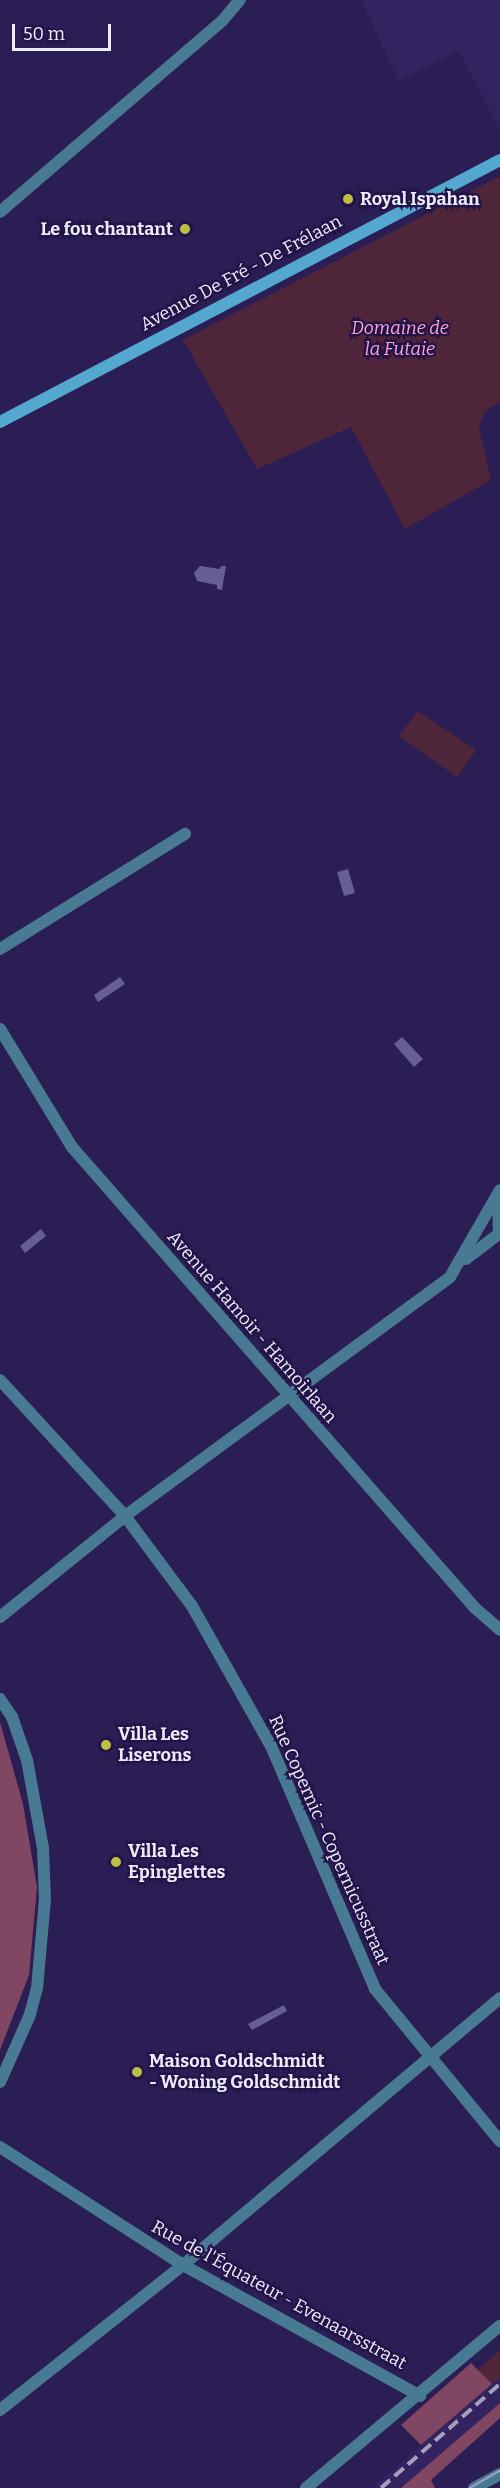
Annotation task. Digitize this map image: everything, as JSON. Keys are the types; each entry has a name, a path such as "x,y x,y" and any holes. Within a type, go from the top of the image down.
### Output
{"main road":[{"name":"Avenue De Fré - De Frélaan","path":"0,422 500,160"}],"street":[{"path":"0,212 223,20 240,0"},
{"path":"0,949 185,834"},
{"name":"Avenue Hamoir - Hamoirlaan","path":"0,1029 72,1148 475,1608 500,1630"},
{"path":"463,1262 499,1192"},
{"path":"0,1617 126,1516 291,1398 450,1277 463,1262 500,1233 499,1192"},
{"path":"491,1205 500,1219"},
{"name":"Rue Copernic - Copernicusstraat","path":"0,1380 126,1516 192,1606 271,1746 375,1989 500,2141"},
{"path":"0,1698 12,1717 27,1760 43,1848 45,1899 37,1988 29,2017 0,2082"},
{"path":"0,2410 183,2265 500,1998"},
{"name":"Rue de l'Équateur - Evenaarsstraat","path":"0,2147 183,2265 420,2396"},
{"path":"306,2488 420,2396 500,2326"},
{"path":"474,2488 500,2474"}],"shaded area":[{"path":"361,0 500,0 500,131 459,51 399,81"},
{"path":"200,566 220,569 221,566 226,566 222,590 217,589 217,585 197,581 194,573"},
{"path":"348,869 355,893 344,896 337,872"},
{"path":"120,977 125,984 98,1002 94,995"},
{"path":"402,1037 423,1059 414,1067 394,1044"},
{"path":"41,1229 46,1236 25,1253 20,1246"},
{"path":"0,1722 23,1804 37,1887 29,1975 0,2050"},
{"path":"284,2005 287,2011 252,2030 248,2024"},
{"path":"471,2363 492,2384 421,2445 401,2425"},
{"path":"500,2377 500,2403 401,2488 372,2488"},
{"path":"500,2403 500,2418 431,2480 435,2488 401,2488"}],"green space":[{"name":"Domaine de la Futaie","path":"500,176 500,402 485,411 479,427 491,480 405,529 351,427 257,469 183,340"},
{"path":"418,711 476,750 457,777 399,736"},
{"path":"500,2350 500,2377 492,2384 478,2370"}],"tram line":[{"path":"470,2488 500,2471"}],"railway":[{"path":"381,2488 500,2384"}],"place":[{"name":"Royal Ispahan","path":"348,199"},
{"name":"Le fou chantant","path":"185,229"},
{"name":"Villa Les Liserons","path":"106,1745"},
{"name":"Villa Les Epinglettes","path":"116,1862"},
{"name":"Maison Goldschmidt - Woning Goldschmidt","path":"137,2072"}]}
